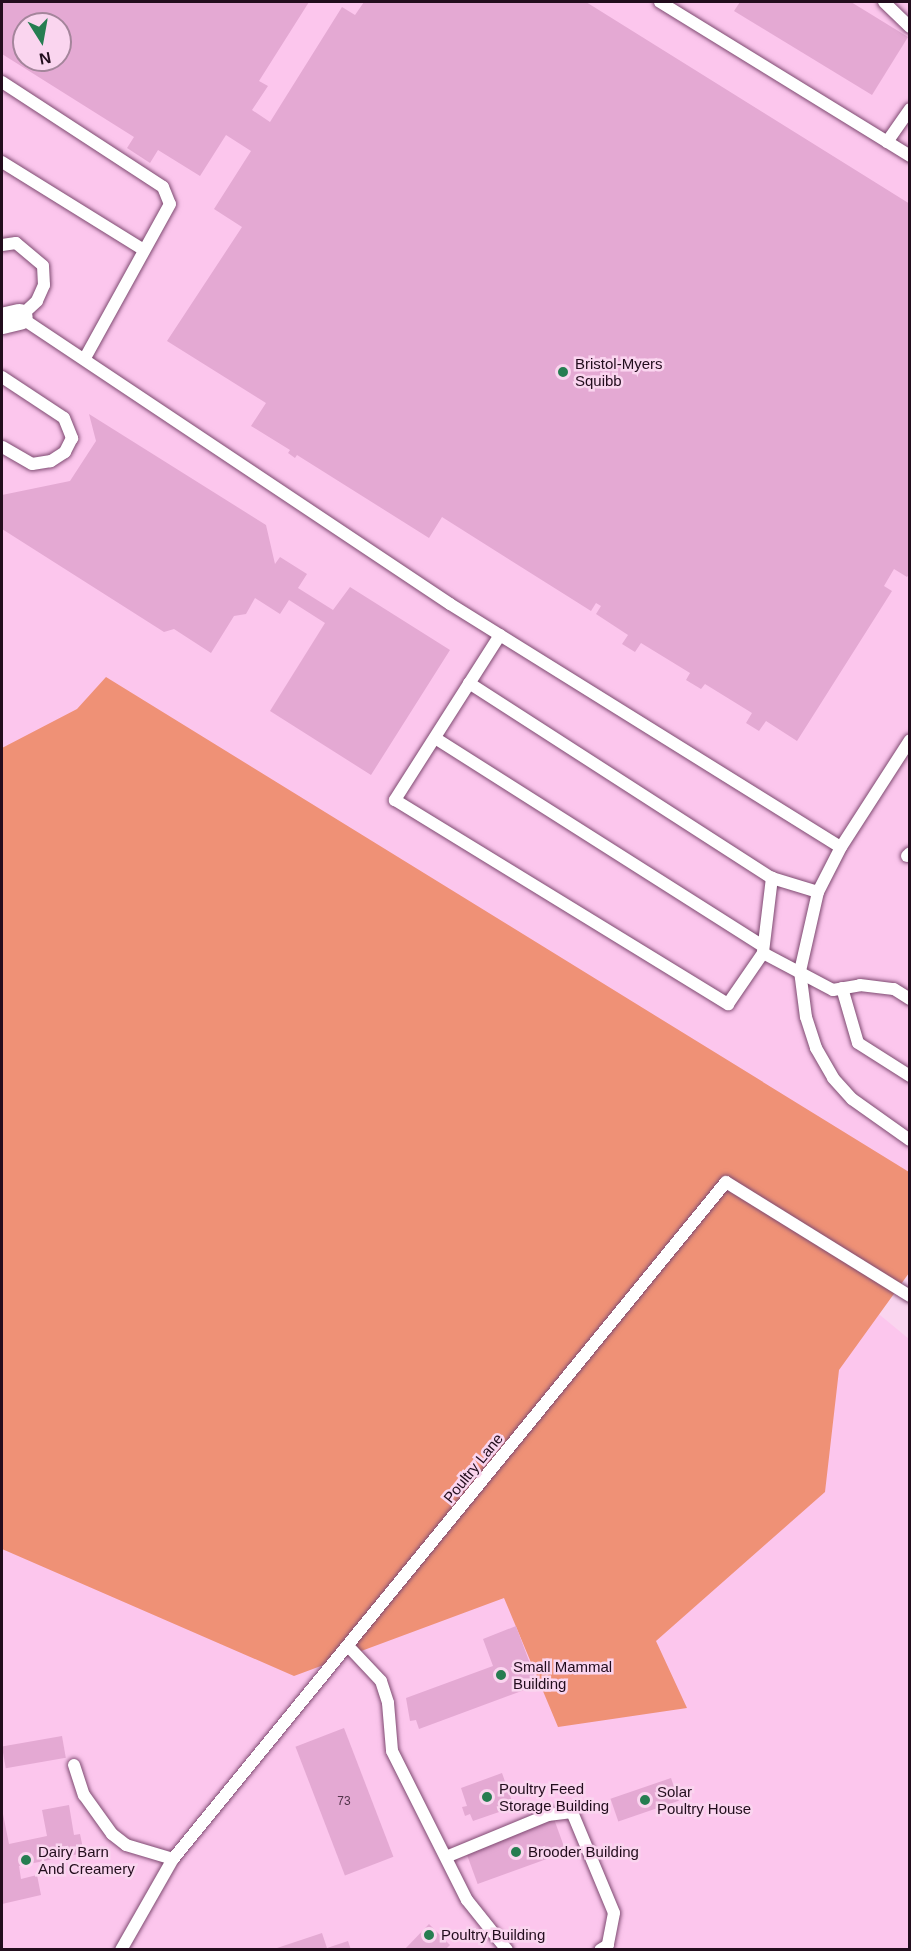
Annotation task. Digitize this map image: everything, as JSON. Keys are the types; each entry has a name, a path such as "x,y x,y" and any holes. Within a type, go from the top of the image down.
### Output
{"lane":[{"path":"660,2 909,156"},
{"path":"884,2 909,27"},
{"path":"2,82 163,187 170,204 85,358"},
{"path":"887,142 909,109"},
{"path":"2,162 144,250"},
{"path":"2,244 16,243 43,266 44,285 37,301 10,319 85,358 500,635 841,847"},
{"path":"2,377 64,418 72,438 65,452 51,461 32,464 2,447"},
{"path":"500,635 395,800 728,1004 763,949 772,878"},
{"path":"469,683 772,878 818,892"},
{"path":"435,738 763,949 833,990 860,985 894,989 909,999"},
{"path":"909,740 841,847 818,892 800,971 806,1017 816,1048 833,1078 852,1100 909,1140"},
{"path":"842,988 858,1043 909,1076"},
{"name":"Poultry Lane","path":"121,1950 173,1859 726,1182 909,1296"},
{"path":"348,1646 381,1681 388,1703 392,1751 467,1900 507,1950"},
{"path":"74,1765 84,1795 112,1834 126,1845 173,1859"},
{"path":"446,1857 548,1815 572,1812 614,1913 608,1946 600,1950"}],"shaded area":[{"path":"2,2 909,2 909,1174 115,683 909,1339 909,1949 2,1950"},
{"path":"106,677 909,1172 909,1273 839,1370 825,1492 656,1641 687,1708 558,1727 504,1598 294,1676 2,1549 2,748 77,709"}],"building":[{"name":"Bristol-Myers Squibb","path":"2,2 309,2 259,81 268,86 252,110 270,122 342,7 355,15 364,2 586,2 910,204 910,573 907,577 894,569 884,586 892,591 797,741 766,721 759,731 746,723 752,713 705,684 701,689 686,680 690,673 641,643 635,652 622,644 628,635 596,614 601,606 596,603 591,611 442,517 429,538 297,455 295,458 288,453 290,450 251,426 266,403 167,341 242,227 214,209 251,151 226,135 200,176 158,150 150,163 127,148 134,137 31,72 72,72 72,12 12,12 12,60 2,54"},
{"path":"740,2 851,2 908,37 872,95 734,11"},
{"path":"89,414 266,525 275,564 280,557 307,574 298,588 333,610 350,587 450,650 371,775 270,711 325,623 289,600 280,614 255,598 246,614 234,616 211,653 174,629 164,632 2,529 2,495 70,481 96,441"},
{"name":"Small Mammal Building","path":"516,1626 538,1685 419,1729 416,1720 410,1721 406,1698 493,1666 483,1639"},
{"path":"344,1728 393,1857 345,1875 295,1747"},
{"path":"62,1736 66,1758 6,1768 2,1747"},
{"name":"Poultry Feed Storage Building","path":"502,1773 514,1807 473,1821 470,1814 465,1816 462,1807 467,1806 461,1788"},
{"name":"Solar Poultry House","path":"671,1778 679,1801 618,1822 610,1799"},
{"name":"Dairy Barn And Creamery","path":"69,1805 74,1835 80,1834 84,1853 19,1866 21,1879 37,1875 41,1895 2,1904 2,1809 9,1844 47,1836 42,1810"},
{"name":"Brooder Building","path":"554,1819 566,1852 478,1884 466,1851"},
{"name":"Poultry Building","path":"429,1924 450,1945 445,1950 404,1950"},
{"path":"322,1933 327,1948 348,1941 351,1950 271,1950"}],"place":[{"name":"Bristol-Myers Squibb","path":"563,372"},
{"name":"Small Mammal Building","path":"501,1675"},
{"name":"Poultry Feed Storage Building","path":"487,1797"},
{"name":"Solar Poultry House","path":"645,1800"},
{"name":"Brooder Building","path":"516,1852"},
{"name":"Dairy Barn And Creamery","path":"26,1860"},
{"name":"Poultry Building","path":"429,1935"}]}
